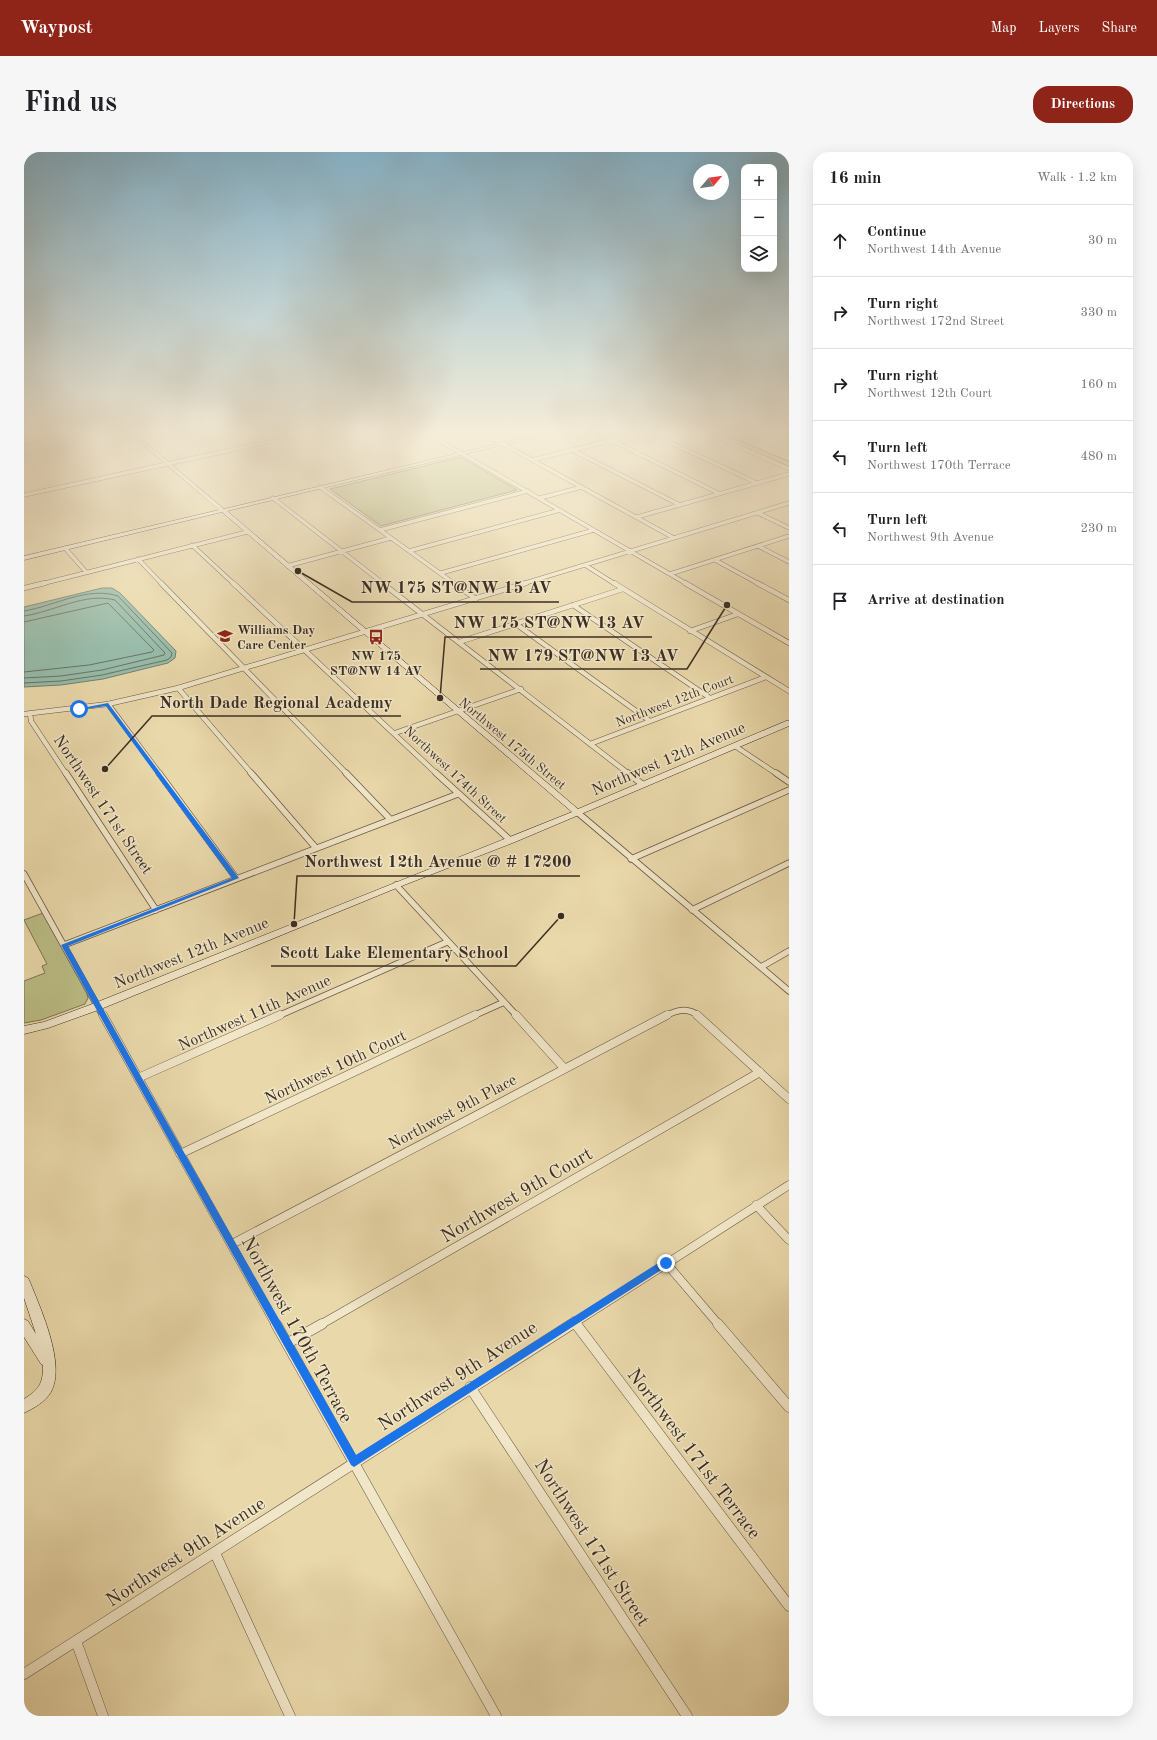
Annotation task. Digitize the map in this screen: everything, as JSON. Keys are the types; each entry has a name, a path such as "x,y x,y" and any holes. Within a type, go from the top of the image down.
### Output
{"street":[{"name":"Northwest 175th Street","path":"218,507 631,859 789,991"},
{"path":"24,558 235,507"},
{"path":"285,507 642,784"},
{"path":"348,507 476,599"},
{"path":"380,530 467,507"},
{"path":"555,507 789,643"},
{"path":"619,507 674,538"},
{"path":"637,517 673,507"},
{"path":"27,714 108,704 178,688 777,507"},
{"path":"409,551 560,510"},
{"path":"758,513 789,528"},
{"path":"441,574 594,530"},
{"path":"24,588 247,532"},
{"path":"670,574 789,536"},
{"path":"287,566 391,538"},
{"name":"Northwest 174th Street","path":"192,545 305,649 458,794 510,840"},
{"path":"758,546 789,562"},
{"path":"65,548 86,572"},
{"path":"138,559 390,819"},
{"path":"715,560 789,600"},
{"path":"585,565 789,692"},
{"path":"459,642 623,589"},
{"path":"573,605 710,698"},
{"path":"690,631 738,614"},
{"path":"516,624 650,721"},
{"name":"Northwest 12th Court","path":"590,744 766,677"},
{"path":"178,688 316,848"},
{"path":"394,733 521,689"},
{"path":"108,704 236,878"},
{"name":"Northwest 171st Street","path":"27,714 156,910"},
{"name":"Northwest 12th Avenue","path":"24,1030 45,1025 98,1006 510,840 789,724"},
{"path":"735,746 789,782"},
{"path":"631,859 789,790"},
{"path":"64,945 458,794"},
{"path":"692,910 789,863"},
{"name":"Northwest 170th Terrace","path":"24,874 496,1716"},
{"path":"396,885 502,1003 564,1068"},
{"name":"Northwest 11th Avenue","path":"138,1078 447,942"},
{"path":"760,967 789,951"},
{"name":"Northwest 10th Court","path":"180,1154 502,1003"},
{"name":"Northwest 9th Place","path":"232,1244 674,1011 688,1010 697,1015 760,1072"},
{"path":"760,1072 789,1100"},
{"name":"Northwest 9th Court","path":"288,1343 760,1072"},
{"name":"Northwest 9th Avenue","path":"24,1674 215,1553 470,1387 789,1185"},
{"path":"756,1205 789,1240"},
{"path":"666,1263 789,1407"},
{"path":"24,1282 39,1319 50,1374 46,1387 36,1399 24,1406"},
{"path":"39,1319 24,1326 49,1368"},
{"name":"Northwest 171st Terrace","path":"574,1321 789,1606"},
{"name":"Northwest 171st Street","path":"470,1387 687,1716"},
{"path":"215,1553 290,1716"},
{"path":"76,1641 103,1716"}],"green space":[{"path":"355,507 453,507 381,526"},
{"path":"43,913 86,990 88,998 85,1004 41,1020 24,1023 24,981 45,973 42,966 47,964 24,920"}],"water":[{"path":"102,588 112,588 120,593 176,651 175,658 168,663 103,679 61,685 24,687 24,607"}],"place":[{"name":"NW 175 ST@NW 15 AV","path":"298,571"},
{"name":"NW 179 ST@NW 13 AV","path":"727,605"},
{"name":"Williams Day Care Center","path":"225,636"},
{"name":"NW 175 ST@NW 14 AV","path":"376,637"},
{"name":"NW 175 ST@NW 13 AV","path":"440,698"},
{"name":"North Dade Regional Academy","path":"105,769"},
{"name":"Scott Lake Elementary School","path":"561,916"},
{"name":"Northwest 12th Avenue @ # 17200","path":"294,924"}],"route":[{"path":"79,709 108,704 236,878 64,945 354,1462 666,1263"}]}
